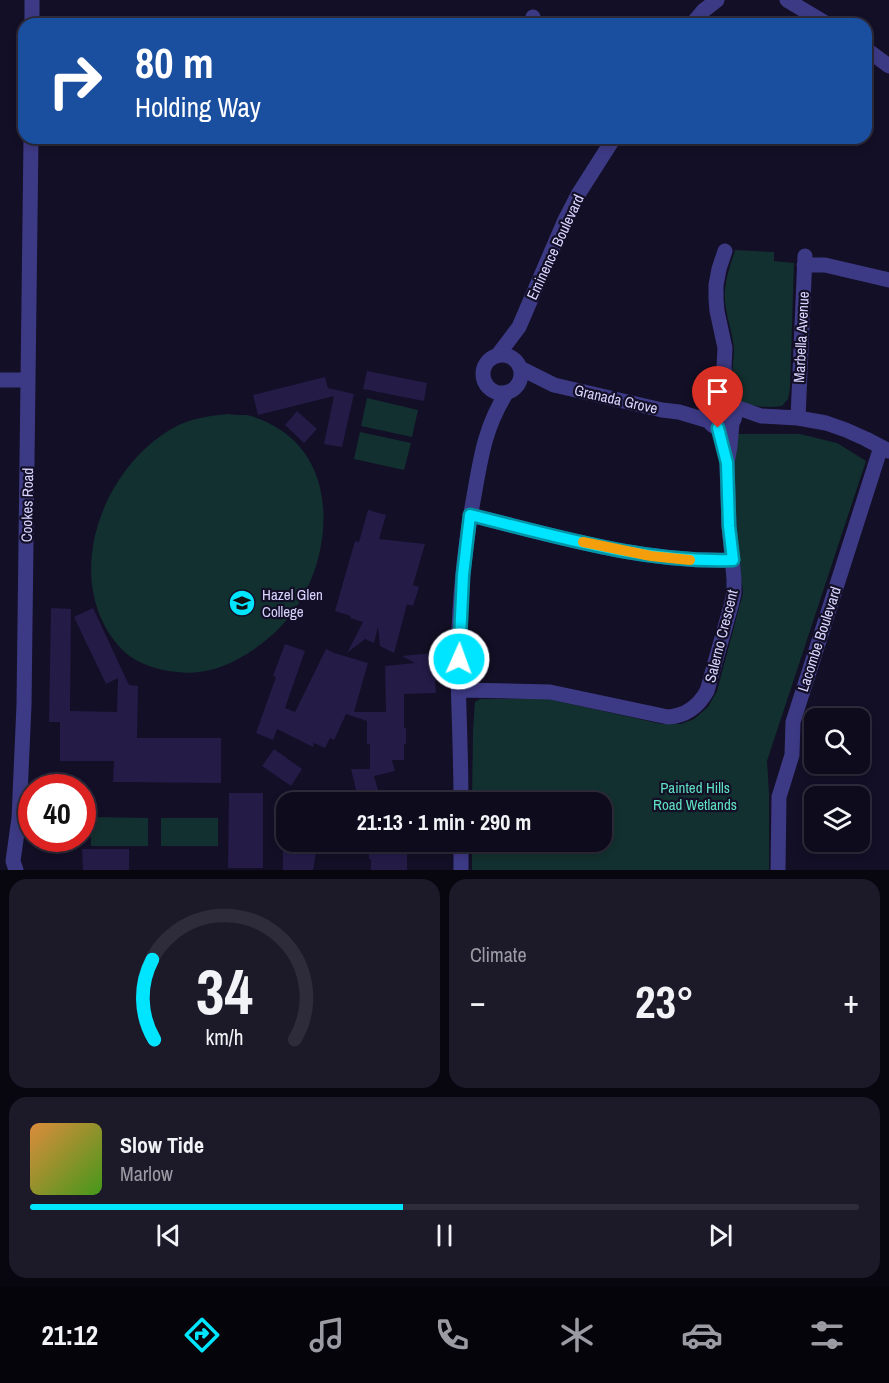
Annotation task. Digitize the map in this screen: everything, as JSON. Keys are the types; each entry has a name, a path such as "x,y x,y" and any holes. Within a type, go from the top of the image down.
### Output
{"street":[{"path":"32,0 32,18"},
{"path":"696,18 705,5 717,0"},
{"path":"787,0 817,18"},
{"path":"872,53 889,66"},
{"name":"Cookes Road","path":"15,865 24,705 31,144"},
{"name":"Eminence Boulevard","path":"497,356 519,327 565,220 609,144"},
{"name":"Salerno Crescent","path":"459,690 550,692 668,717 687,713 702,700 707,691 734,592 727,463 730,447 722,414 725,348 716,299 719,269 726,251"},
{"name":"Marbella Avenue","path":"798,418 804,260 889,280"},
{"name":"Eminence Boulevard","path":"518,365 519,327"},
{"path":"488,428 520,378 518,365 507,356 497,356 488,362 484,371 484,381 496,392 512,390"},
{"name":"Granada Grove","path":"518,365 554,385"},
{"path":"0,380 28,380"},
{"name":"Granada Grove","path":"512,390 530,385 554,385 662,410 798,418 826,423 846,430 885,449"},
{"path":"461,792 459,690 461,598 470,515 488,428 488,386"},
{"name":"Lacombe Boulevard","path":"778,870 779,797 792,755 793,722 885,449"},
{"path":"470,515 598,546 651,556 703,561 733,560"},
{"path":"0,852 8,855 15,865"},
{"path":"461,852 461,870"}],"green space":[{"path":"735,250 774,252 774,261 794,263 790,388 788,399 782,406 752,405 741,402 734,395 732,383 734,350 725,290"},
{"path":"367,398 418,410 412,437 361,426"},
{"path":"228,414 250,416 279,429 297,444 310,461 323,502 321,547 315,569 307,589 294,610 269,638 249,653 224,666 201,672 185,673 152,667 129,656 117,644 100,617 92,587 92,556 98,525 110,495 128,468 150,445 175,427 188,421"},
{"path":"360,432 411,443 404,470 354,459"},
{"name":"Painted Hills Road Wetlands","path":"737,434 800,434 837,443 866,461 767,761 769,870 472,870 472,852 612,852 612,792 472,792 475,702 480,699 548,699 662,724 681,724 694,719 708,707 717,691 743,593 736,535 734,469"},
{"path":"96,817 148,818 148,846 96,846"},
{"path":"161,818 218,818 218,846 161,846"}],"building":[{"path":"367,371 427,383 424,401 363,389"},
{"path":"325,377 328,388 354,394 342,447 324,444 334,396 258,415 253,395"},
{"path":"297,411 317,429 304,443 285,425"},
{"path":"368,510 386,515 379,539 425,544 413,585 419,587 413,606 407,604 394,653 380,646 378,627 374,643 365,639 347,653 363,622 335,611 355,541 359,542"},
{"path":"51,608 71,609 70,711 117,712 118,678 106,684 74,617 93,608 129,685 138,686 137,738 221,738 221,783 113,782 114,761 60,761 60,722 49,722"},
{"path":"285,644 305,651 285,708 295,712 326,649 368,663 354,712 386,712 385,666 415,663 402,656 433,653 436,693 404,694 406,744 404,744 404,760 392,760 395,771 374,776 379,792 357,792 351,769 370,769 367,721 346,714 334,740 330,738 325,748 314,743 313,747 277,729 273,740 256,733 276,677 273,676"},
{"path":"274,749 302,769 291,786 262,766"},
{"path":"229,793 263,793 263,868 228,868"},
{"path":"96,849 129,849 129,870 83,870 82,852 96,852"},
{"path":"283,852 316,852 313,870 283,870"},
{"path":"369,852 407,852 407,870 371,870 371,859 369,859"}],"slow traffic":[{"path":"583,542 627,552 690,560"}],"place":[{"name":"Hazel Glen College","path":"242,603"}],"route":[{"path":"459,659 460,610 470,515 598,546 651,556 703,561 733,560 729,526 727,463 718,428"}]}
